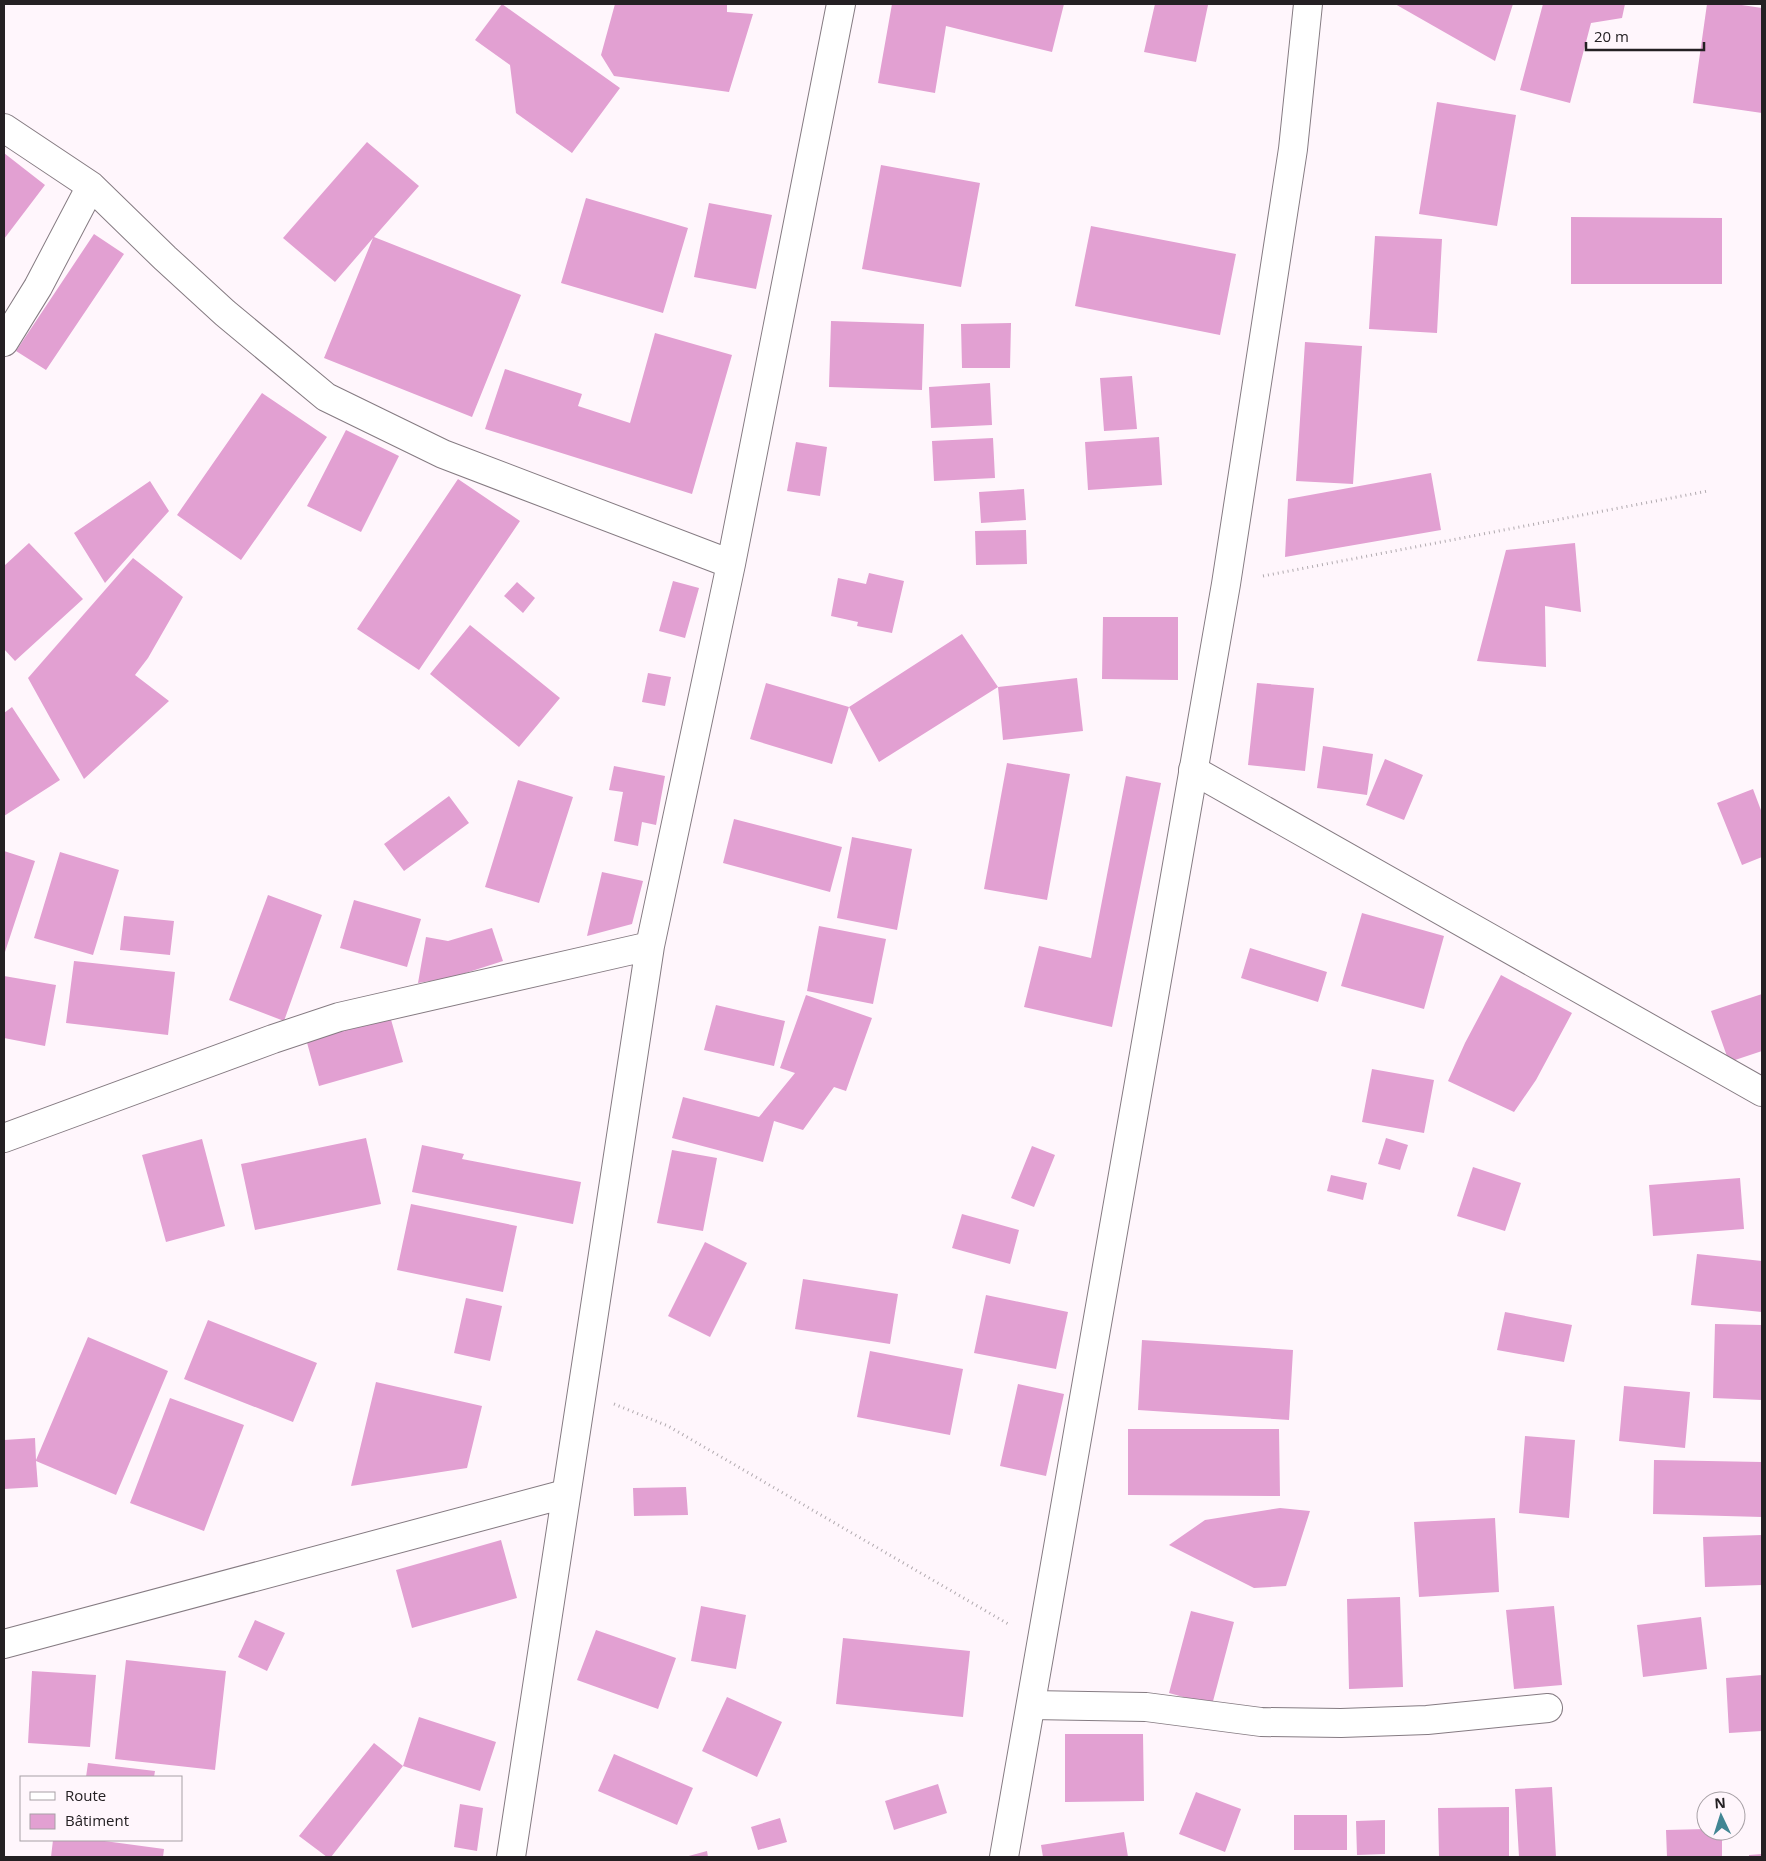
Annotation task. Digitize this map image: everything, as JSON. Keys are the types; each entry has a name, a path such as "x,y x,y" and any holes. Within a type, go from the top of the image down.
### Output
{"street":[{"path":"511,1857 650,946 731,564 841,4"},
{"path":"1003,1857 1226,584 1293,149 1308,4"},
{"path":"4,128 91,186 225,313 326,397 443,454 731,564"},
{"path":"4,342 38,287 91,186"},
{"path":"1193,770 1762,1092"},
{"path":"4,1138 273,1039 339,1018 650,946"},
{"path":"4,1644 565,1494"},
{"path":"1031,1705 1146,1707 1261,1722 1341,1723 1427,1720 1548,1708"}],"path":[{"path":"1226,584 1708,491"},
{"path":"581,1391 668,1426 1041,1644"}],"building":[{"path":"502,4 620,88 572,153 516,113 510,65 475,40"},
{"path":"615,4 727,4 727,12 753,14 729,92 614,76 601,55"},
{"path":"892,4 1064,4 1052,52 946,26 935,93 878,83"},
{"path":"1155,4 1208,5 1196,62 1144,52"},
{"path":"1395,4 1513,4 1495,61"},
{"path":"1543,4 1625,4 1622,18 1591,23 1570,103 1520,90"},
{"path":"1707,4 1735,4 1762,8 1762,113 1693,103"},
{"path":"1437,102 1516,115 1497,226 1419,214"},
{"path":"367,142 419,186 374,237 521,295 472,417 324,358 373,238 335,282 283,238"},
{"path":"4,153 45,185 4,239"},
{"path":"881,165 980,183 961,287 862,269"},
{"path":"586,198 688,228 663,313 561,283"},
{"path":"709,203 772,215 756,289 694,277"},
{"path":"1571,217 1722,218 1722,284 1571,284"},
{"path":"1091,226 1236,254 1220,335 1075,306"},
{"path":"94,234 124,254 46,370 16,351"},
{"path":"1375,236 1442,239 1437,333 1369,329"},
{"path":"831,321 924,324 922,390 829,387"},
{"path":"1011,323 1010,368 962,368 961,324"},
{"path":"655,333 732,355 692,494 485,429 505,369 582,394 578,406 630,423"},
{"path":"1305,342 1362,346 1353,484 1296,481"},
{"path":"1132,376 1137,429 1104,431 1100,378"},
{"path":"990,383 992,425 931,428 929,387"},
{"path":"262,393 327,437 241,560 177,515"},
{"path":"346,430 399,456 361,532 307,506"},
{"path":"1159,437 1162,485 1088,490 1085,442"},
{"path":"993,438 995,478 934,481 932,441"},
{"path":"796,442 827,447 820,496 787,491"},
{"path":"1431,473 1441,530 1285,557 1288,499"},
{"path":"458,479 520,521 419,670 357,629"},
{"path":"150,481 169,511 105,583 74,533"},
{"path":"1024,489 1026,520 981,523 979,492"},
{"path":"1026,530 1027,564 976,565 975,531"},
{"path":"29,543 83,599 15,661 4,649 4,566"},
{"path":"1575,543 1581,612 1545,606 1546,667 1477,661 1506,550"},
{"path":"133,558 183,597 148,658 135,675 169,701 84,779 28,678"},
{"path":"869,573 904,581 892,633 857,626 858,622 831,616 838,578 866,584"},
{"path":"673,581 699,588 685,638 659,631"},
{"path":"517,582 535,598 523,613 504,596"},
{"path":"1103,617 1178,617 1178,680 1102,679"},
{"path":"470,625 560,698 519,747 430,674"},
{"path":"962,634 998,687 879,762 849,707"},
{"path":"648,673 671,677 665,706 642,702"},
{"path":"1077,678 1083,731 1003,740 998,687"},
{"path":"766,683 849,707 832,764 750,739"},
{"path":"1257,683 1314,688 1305,771 1248,765"},
{"path":"12,707 60,780 4,816 4,713"},
{"path":"1323,746 1373,754 1367,795 1317,788"},
{"path":"1385,759 1423,775 1404,820 1366,805"},
{"path":"1007,763 1070,774 1047,900 984,889"},
{"path":"614,766 665,776 656,825 642,822 638,846 614,841 623,792 609,790"},
{"path":"1126,776 1161,783 1112,1027 1024,1007 1039,946 1091,958"},
{"path":"518,780 573,797 539,903 485,887"},
{"path":"1753,789 1762,813 1762,857 1742,865 1717,803"},
{"path":"449,796 469,823 404,871 384,844"},
{"path":"734,819 842,847 830,892 723,863"},
{"path":"852,837 912,849 897,930 837,918"},
{"path":"4,851 35,861 4,955"},
{"path":"60,852 119,870 93,955 34,938"},
{"path":"602,872 643,881 632,924 587,936"},
{"path":"268,895 322,915 284,1021 229,1000"},
{"path":"354,900 421,919 407,967 340,948"},
{"path":"1362,913 1444,936 1424,1009 1341,986"},
{"path":"124,916 174,921 170,955 120,950"},
{"path":"819,926 886,939 873,1004 807,991"},
{"path":"492,928 503,961 450,978 418,983 426,937 448,941"},
{"path":"1250,948 1327,972 1318,1002 1241,978"},
{"path":"74,961 175,972 168,1035 66,1023"},
{"path":"1501,975 1572,1013 1536,1080 1514,1112 1448,1081 1465,1043"},
{"path":"4,976 56,985 45,1046 4,1038"},
{"path":"1762,994 1762,1051 1729,1062 1711,1011"},
{"path":"806,995 872,1018 846,1091 834,1087 803,1130 774,1121 763,1162 672,1138 683,1097 759,1117 795,1073 780,1068"},
{"path":"716,1005 785,1021 774,1066 704,1050"},
{"path":"390,1016 403,1062 319,1086 306,1039"},
{"path":"1372,1069 1434,1080 1424,1133 1362,1122"},
{"path":"366,1138 381,1204 255,1230 241,1164"},
{"path":"1386,1138 1408,1145 1400,1170 1378,1164"},
{"path":"202,1139 225,1226 166,1242 142,1155"},
{"path":"422,1145 464,1154 462,1159 581,1182 573,1224 412,1192"},
{"path":"1032,1146 1055,1155 1034,1207 1011,1198"},
{"path":"672,1150 717,1158 703,1231 657,1223"},
{"path":"1473,1167 1521,1183 1505,1231 1457,1216"},
{"path":"1331,1175 1367,1183 1363,1200 1327,1191"},
{"path":"1740,1178 1744,1229 1653,1236 1649,1185"},
{"path":"411,1204 517,1226 503,1292 397,1270"},
{"path":"962,1214 1019,1230 1010,1264 952,1248"},
{"path":"705,1242 747,1263 710,1337 668,1316"},
{"path":"1697,1254 1762,1261 1762,1312 1691,1305"},
{"path":"803,1279 898,1294 890,1344 795,1329"},
{"path":"986,1295 1068,1312 1056,1369 974,1353"},
{"path":"466,1298 502,1306 490,1361 454,1353"},
{"path":"1505,1312 1572,1325 1564,1362 1497,1350"},
{"path":"208,1320 317,1363 293,1422 184,1379"},
{"path":"1715,1324 1762,1325 1762,1400 1713,1398"},
{"path":"88,1337 168,1371 116,1495 36,1461 38,1487 4,1489 4,1440 35,1438 36,1460"},
{"path":"1142,1340 1293,1350 1289,1420 1138,1410"},
{"path":"870,1351 963,1369 950,1435 857,1417"},
{"path":"376,1382 482,1406 467,1468 351,1486"},
{"path":"1018,1384 1064,1394 1046,1476 1000,1466"},
{"path":"1624,1386 1690,1392 1685,1448 1619,1441"},
{"path":"170,1398 244,1425 204,1531 130,1503"},
{"path":"1128,1429 1279,1429 1280,1496 1128,1495"},
{"path":"1525,1436 1575,1440 1569,1518 1519,1513"},
{"path":"1654,1460 1762,1462 1762,1517 1653,1514"},
{"path":"686,1487 688,1515 634,1516 633,1488"},
{"path":"1280,1508 1310,1511 1286,1586 1254,1588 1169,1545 1205,1520"},
{"path":"1495,1518 1499,1592 1419,1597 1414,1522"},
{"path":"1762,1535 1762,1585 1705,1587 1703,1537"},
{"path":"501,1540 517,1598 412,1628 396,1570"},
{"path":"1400,1597 1403,1687 1349,1689 1347,1599"},
{"path":"701,1606 746,1615 736,1669 691,1661"},
{"path":"1554,1606 1562,1685 1514,1689 1506,1610"},
{"path":"1191,1611 1234,1622 1212,1705 1169,1693"},
{"path":"1701,1617 1707,1669 1643,1677 1637,1625"},
{"path":"255,1620 285,1633 267,1671 238,1657"},
{"path":"596,1630 676,1658 658,1709 577,1680"},
{"path":"843,1638 970,1651 963,1717 836,1704"},
{"path":"126,1660 226,1671 215,1770 115,1759"},
{"path":"32,1671 96,1675 90,1747 28,1743"},
{"path":"1762,1675 1762,1731 1729,1733 1726,1678"},
{"path":"727,1697 782,1722 757,1777 702,1751"},
{"path":"419,1717 496,1742 480,1791 403,1766"},
{"path":"1065,1734 1143,1734 1144,1801 1065,1802"},
{"path":"374,1743 403,1766 331,1857 327,1857 299,1836"},
{"path":"614,1754 693,1788 677,1825 598,1791"},
{"path":"88,1763 155,1771 154,1776 86,1776"},
{"path":"938,1784 947,1813 894,1830 885,1801"},
{"path":"1552,1787 1556,1857 1519,1857 1515,1789"},
{"path":"1196,1792 1241,1809 1225,1852 1179,1834"},
{"path":"460,1804 483,1808 477,1851 454,1847"},
{"path":"1509,1807 1509,1857 1439,1857 1438,1808"},
{"path":"1294,1815 1347,1815 1347,1850 1294,1850"},
{"path":"780,1818 787,1842 758,1850 751,1827"},
{"path":"1385,1820 1385,1854 1357,1855 1356,1821"},
{"path":"1696,1829 1696,1841 1722,1841 1722,1857 1667,1857 1666,1830"},
{"path":"1124,1832 1128,1857 1043,1857 1041,1845"},
{"path":"53,1841 104,1841 164,1849 163,1857 51,1857"},
{"path":"707,1851 708,1857 685,1857"},
{"path":"1762,1854 1762,1857 1749,1857 1749,1855"}]}
